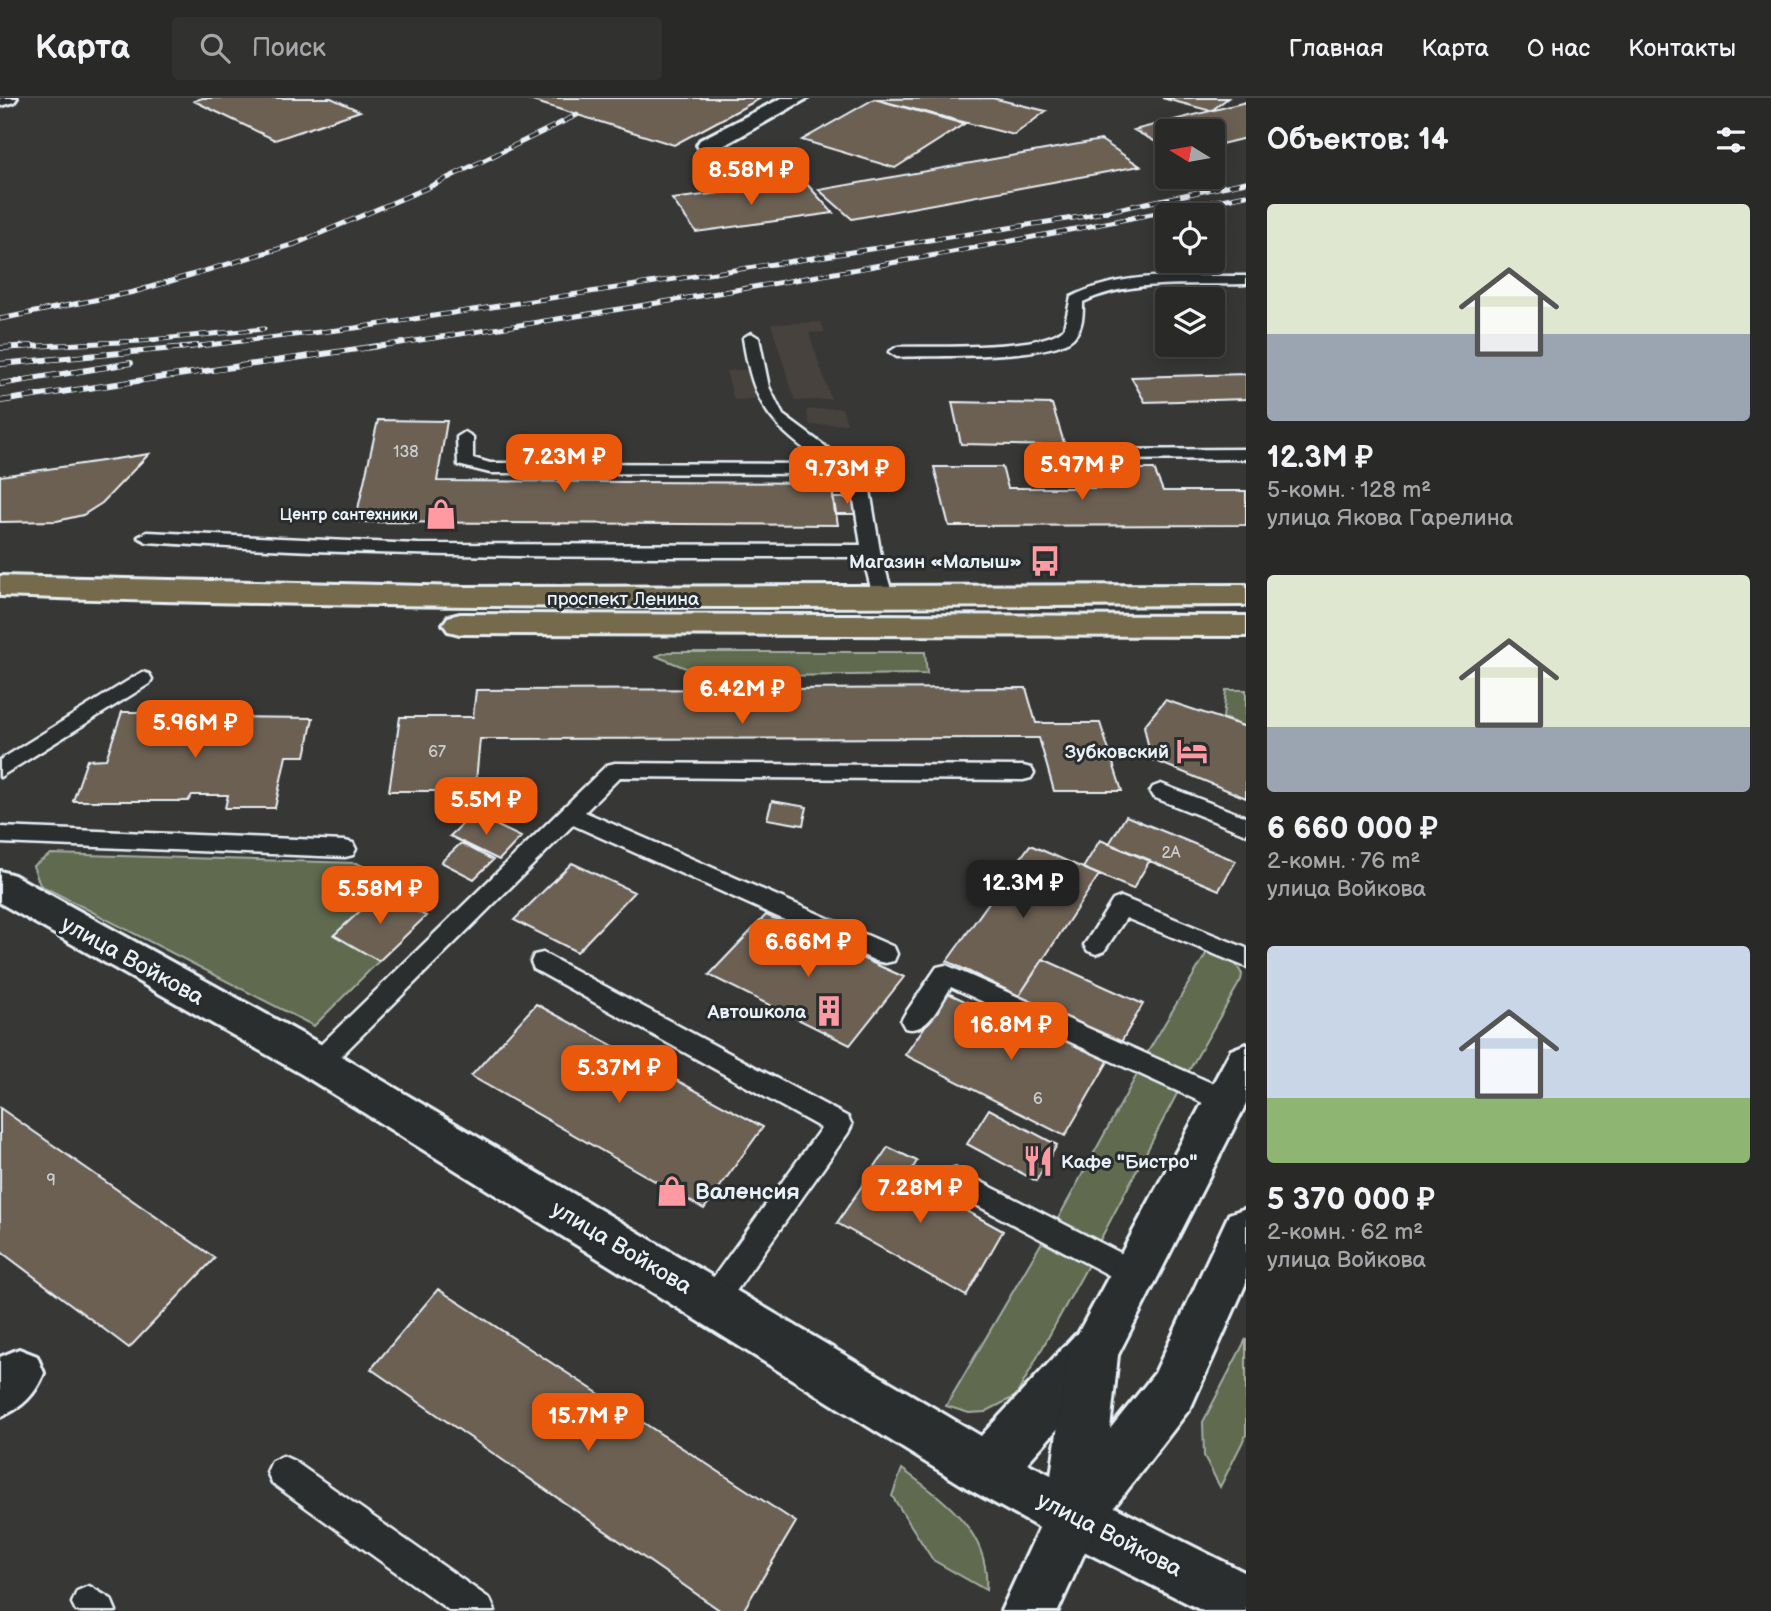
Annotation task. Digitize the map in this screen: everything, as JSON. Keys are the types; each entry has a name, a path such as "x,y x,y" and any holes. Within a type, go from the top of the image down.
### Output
{"highway":[{"name":"проспект Ленина","path":"0,586 640,613 1246,626"},
{"name":"проспект Ленина","path":"0,612 194,620 640,613 883,596 1246,595"}],"street":[{"path":"0,100 7,98"},
{"path":"708,145 798,98"},
{"name":"улица Войкова","path":"0,885 318,1063 986,1469 1073,1517 1246,1603"},
{"path":"986,1469 1093,1352 1236,1082"},
{"path":"1029,1611 1073,1517 1172,1390 1241,1248"},
{"path":"1073,1517 1093,1352"}],"lane":[{"path":"897,352 1018,347 1050,342 1065,337 1074,327 1076,300 1087,292 1111,286 1246,280"},
{"path":"751,338 762,397 778,421 859,478 871,551 883,596"},
{"path":"465,437 464,461 490,468 846,469"},
{"path":"1085,454 1246,454"},
{"path":"147,537 394,550 871,551"},
{"path":"0,770 142,680"},
{"path":"318,1063 615,770 1023,774"},
{"path":"1161,792 1246,826"},
{"path":"569,814 885,954"},
{"path":"0,835 345,849"},
{"path":"1096,945 1121,906 1246,958"},
{"path":"543,962 839,1125 712,1301"},
{"path":"914,1021 946,974 1236,1082"},
{"path":"954,1180 1134,1274"},
{"path":"283,1472 478,1611"}],"shaded area":[{"path":"821,322 825,332 809,333 831,399 795,401 771,324"},
{"path":"757,369 766,398 734,400 726,371"},
{"path":"842,408 847,424 810,425 806,410"}],"green space":[{"path":"668,652 925,652 927,674 708,677 656,656"},
{"path":"1226,690 1246,690 1246,727 1223,718"},
{"path":"51,854 357,863 392,881 334,935 379,961 314,1026 40,885 33,866"},
{"path":"1209,949 1232,958 1242,974 1241,980 1187,1074 1146,1055"},
{"path":"1140,1069 1180,1088 1097,1246 1055,1224"},
{"path":"1042,1242 1088,1265 1016,1396 985,1412 969,1413 946,1406"},
{"path":"1246,1339 1246,1435 1220,1487 1204,1456 1203,1422"},
{"path":"902,1469 934,1493 962,1519 973,1534 986,1569 986,1590 933,1560 892,1496"}],"building":[{"path":"202,98 331,98 360,111 275,140 194,101"},
{"path":"523,98 761,98 674,145"},
{"path":"992,98 1046,111 1014,135 874,99"},
{"path":"1162,98 1228,98 1211,111"},
{"path":"874,99 964,124 895,168 802,140"},
{"path":"1246,102 1246,138 1225,143 1225,119 1178,119"},
{"path":"1155,125 1155,141 1134,130"},
{"path":"1101,140 1140,166 852,219 819,190"},
{"path":"805,182 833,213 696,232 672,199"},
{"path":"1246,374 1246,399 1145,402 1131,377"},
{"path":"952,402 1052,404 1065,446 961,444"},
{"path":"378,420 447,421 437,481 831,483 838,525 355,522"},
{"path":"149,454 102,503 83,515 57,521 0,522 0,476"},
{"path":"934,467 1002,467 1008,488 1106,488 1098,469 1154,469 1163,491 1246,491 1246,525 949,526"},
{"path":"833,498 859,498 862,514 835,514"},
{"path":"1026,688 1036,723 1100,723 1122,791 1054,791 1039,738 480,739 475,791 389,791 400,717 473,717 476,690"},
{"path":"1165,700 1246,727 1246,798 1151,759 1144,726"},
{"path":"122,712 177,712 174,723 206,723 209,717 313,718 305,756 286,756 275,808 225,808 228,795 192,795 188,801 73,801 87,760 106,759"},
{"path":"772,801 807,807 803,825 767,819"},
{"path":"473,814 521,837 499,860 450,836"},
{"path":"1126,816 1236,861 1219,890 1109,844"},
{"path":"1100,840 1150,860 1133,889 1083,868"},
{"path":"461,843 493,860 474,879 441,862"},
{"path":"1030,845 1099,875 1019,996 947,961"},
{"path":"572,863 634,892 577,952 514,920"},
{"path":"381,892 426,916 379,961 334,935"},
{"name":"Автошкола","path":"766,915 904,977 850,1045 709,975"},
{"path":"1043,959 1143,1004 1120,1044 1019,996"},
{"path":"948,993 1015,1025 1022,1014 1110,1058 1065,1136 905,1055"},
{"path":"536,1004 763,1127 704,1209 471,1076"},
{"path":"0,1108 215,1258 129,1348 0,1251"},
{"path":"989,1109 1057,1145 1036,1181 967,1144"},
{"path":"888,1147 917,1161 907,1178 1003,1231 966,1296 837,1223"},
{"path":"438,1289 796,1522 743,1611 721,1611 371,1369"}],"railway":[{"path":"0,319 134,292 295,244 427,188 577,115"},
{"path":"182,348 355,328 1080,217 1246,182"},
{"path":"366,348 807,278 1246,195"},
{"path":"33,346 0,348 140,341 264,329"},
{"path":"0,364 197,346"},
{"path":"0,401 378,346"},
{"path":"0,384 131,363"}],"place":[{"name":"Центр сантехники","path":"441,514"},
{"name":"Магазин «Малыш»","path":"1045,561"},
{"name":"Зубковский","path":"1192,751"},
{"name":"Автошкола","path":"829,1011"},
{"name":"Кафе \"Бистро\"","path":"1038,1161"},
{"name":"Валенсия","path":"672,1191"}]}
